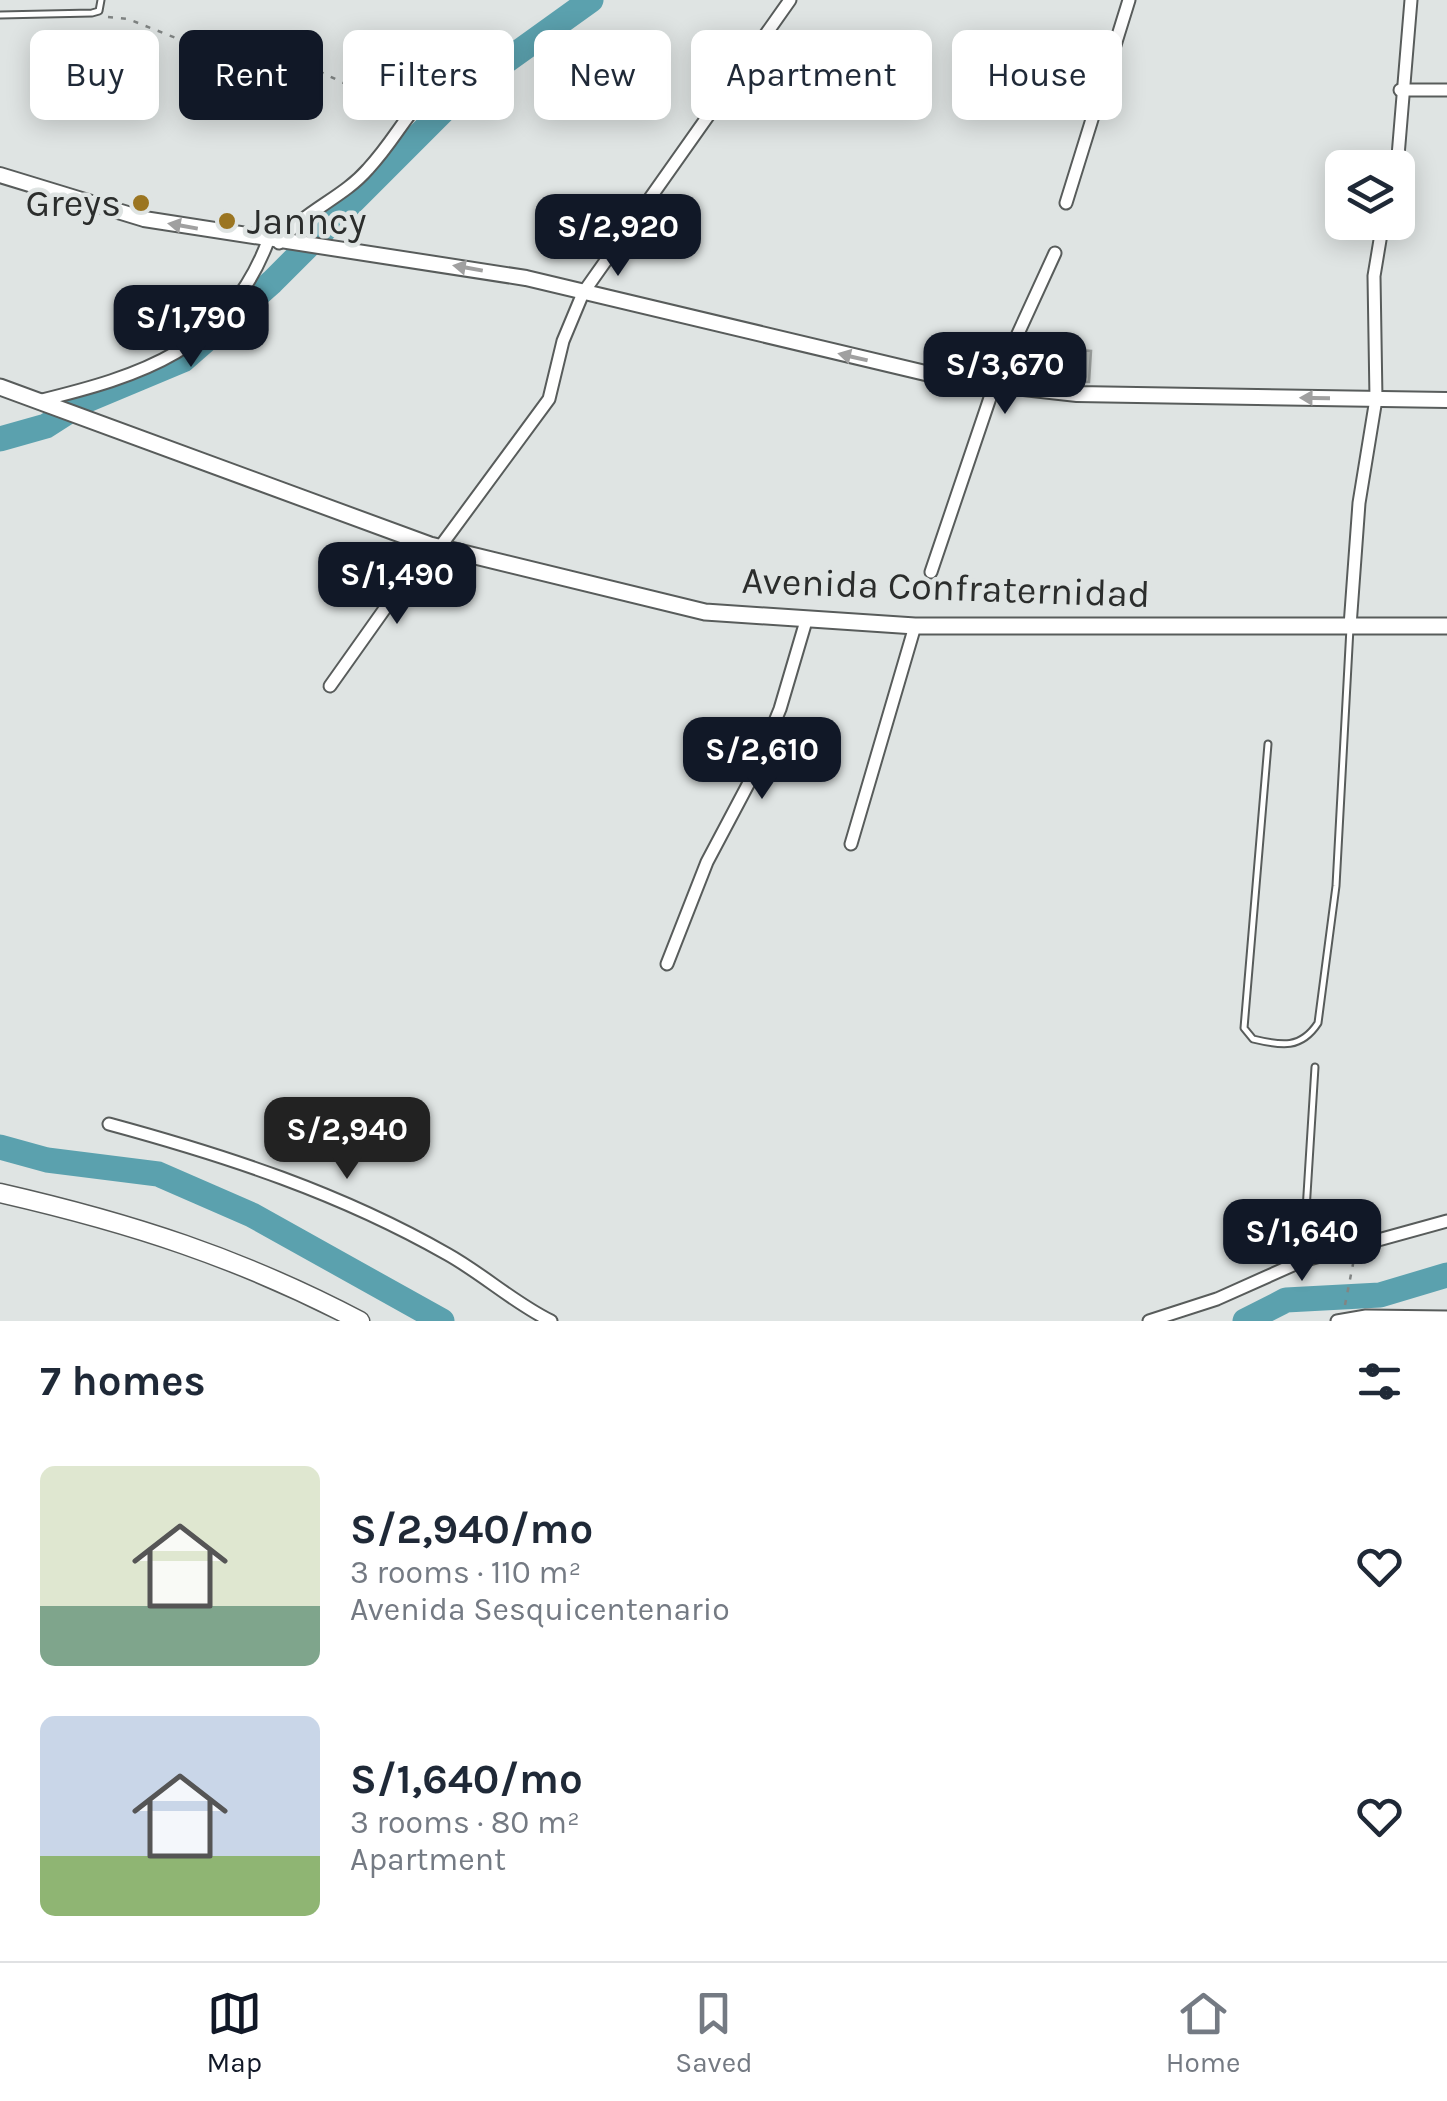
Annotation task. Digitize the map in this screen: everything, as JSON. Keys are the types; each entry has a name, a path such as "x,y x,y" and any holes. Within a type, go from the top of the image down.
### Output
{"highway":[{"path":"0,1193 154,1232 275,1276 360,1321"}],"main road":[{"name":"Avenida Confraternidad","path":"0,387 435,546 705,612 915,626 1447,626"}],"street":[{"path":"330,686 549,400 563,340 583,292 790,0"},
{"path":"1066,202 1129,0"},
{"path":"1398,150 1400,90 1411,0"},
{"path":"1400,90 1447,90"},
{"path":"43,403 96,388 174,357 204,334 274,242 295,222 368,170 403,120"},
{"path":"0,174 144,219 318,250 420,260 583,292 994,386 1077,394 1447,400"},
{"path":"1350,626 1359,503 1376,399 1374,276 1380,240"},
{"path":"932,572 994,386 1055,253"},
{"path":"667,964 707,862 752,776 780,709 806,620"},
{"path":"852,844 915,626"},
{"path":"109,1124 240,1160 321,1192 450,1256 551,1321"},
{"path":"1149,1321 1217,1300 1302,1262 1447,1221"},
{"path":"1340,1316 1447,1317"}],"lane":[{"path":"0,15 99,11 101,0"},
{"path":"1268,744 1244,1028 1253,1039 1296,1045 1305,1041 1318,1022 1333,905 1350,626"},
{"path":"1302,1262 1315,1067"}],"path":[{"path":"99,11 103,16 128,19 186,42 272,48 343,83"},
{"path":"1340,1316 1351,1274"}],"building":[{"path":"1065,349 1091,351 1089,382 1064,381"}],"waterway":[{"path":"0,439 46,426 85,401 183,360 272,282 460,94 591,0"},
{"path":"0,1147 47,1160 158,1174 252,1215 442,1321"},
{"path":"1245,1321 1286,1300 1380,1295 1447,1275"}],"place":[{"name":"Greys","path":"141,203"},
{"name":"Janncy","path":"227,221"}]}
